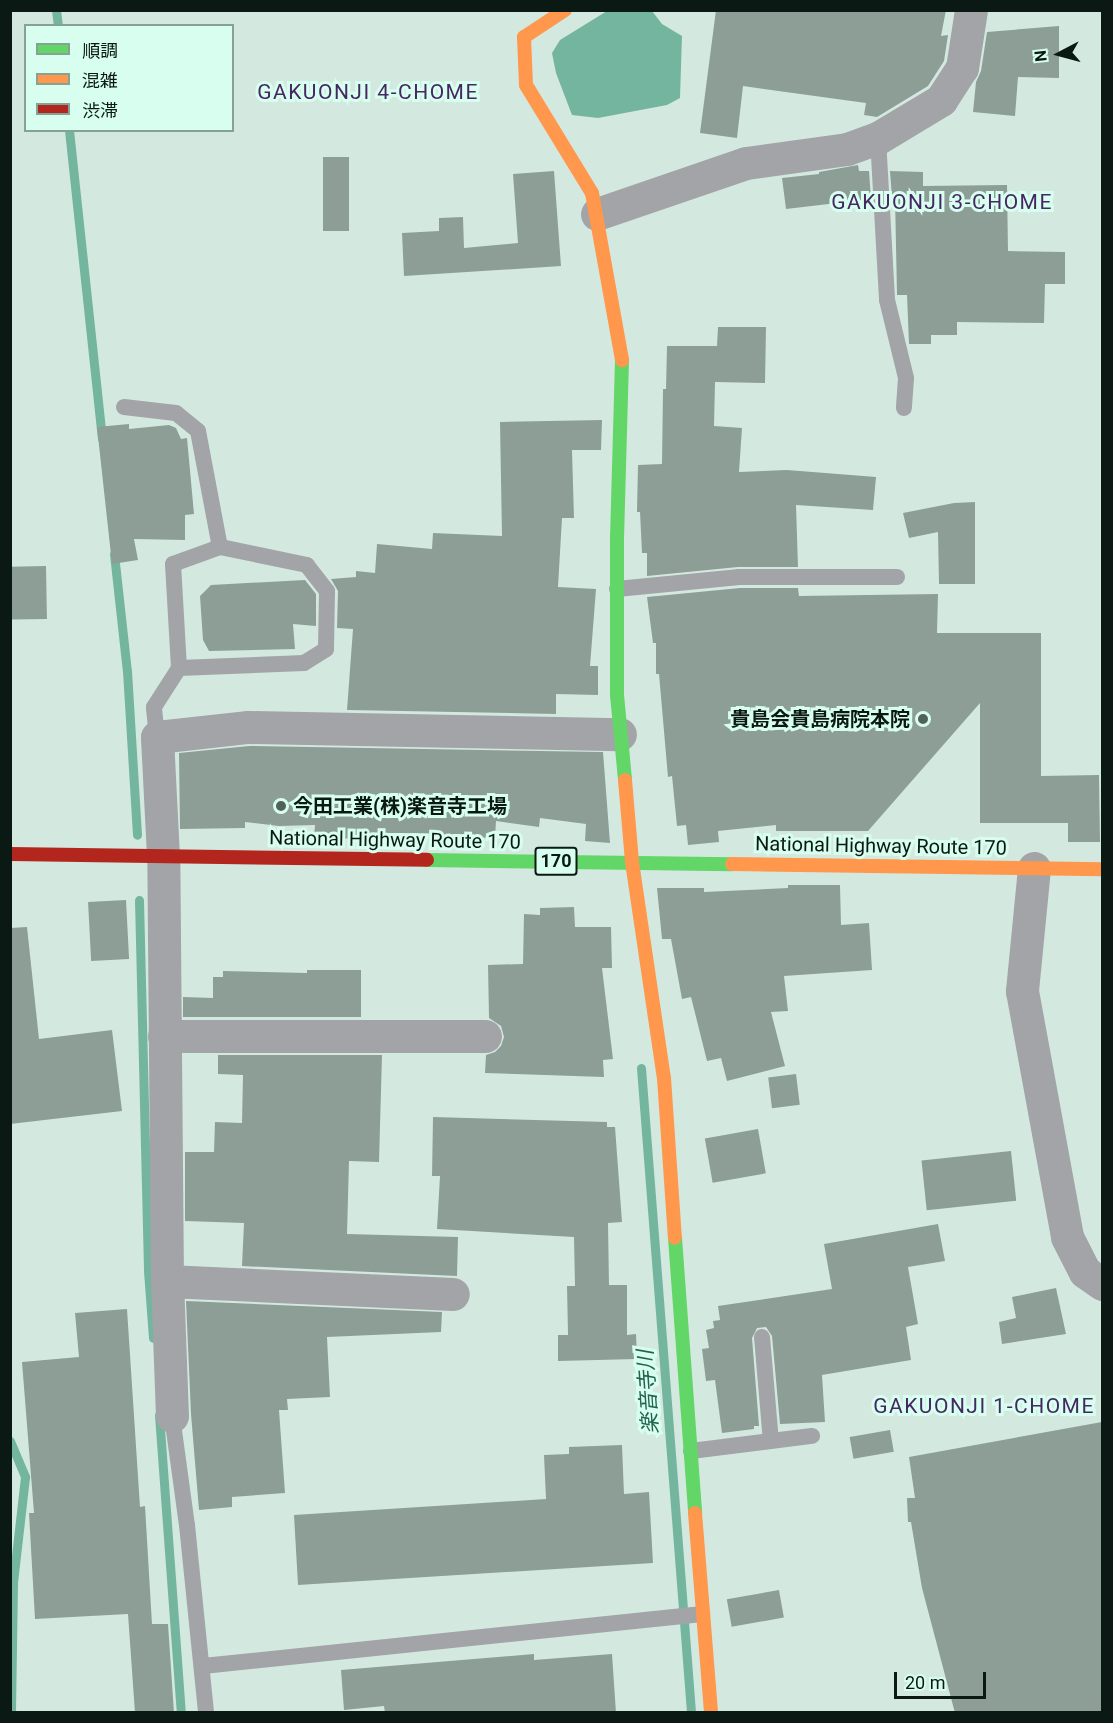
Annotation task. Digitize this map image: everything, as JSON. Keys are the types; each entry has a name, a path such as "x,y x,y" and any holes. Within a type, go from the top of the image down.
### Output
{"main road":[{"path":"565,10 524,37 526,85 591,193 597,214 623,366 617,589 617,694 633,862 664,1078 691,1451 696,1615 711,1713"},
{"name":"National Highway Route 170","path":"10,854 1102,868"}],"street":[{"path":"597,214 746,163 847,148 878,138 941,100 962,68 971,10"},
{"path":"172,1416 167,1281 163,856 157,737 248,728 620,734"},
{"path":"1034,868 1022,991 1067,1237 1085,1272 1102,1284"},
{"path":"165,1036 485,1036"},
{"path":"167,1281 453,1294"}],"lane":[{"path":"878,138 887,300 906,378 904,408"},
{"path":"124,407 176,413 198,431 220,547"},
{"path":"157,737 154,707 178,668 173,564 220,547 307,565 327,591 326,649 304,663 178,668"},
{"path":"617,589 739,577 897,578"},
{"path":"762,1337 771,1441"},
{"path":"172,1416 203,1666 206,1713"},
{"path":"691,1451 812,1436"},
{"path":"203,1666 696,1615"}],"shaded area":[{"path":"607,11 652,11 662,24 682,36 680,98 667,105 598,118 572,115 556,73 552,53 560,40"}],"building":[{"path":"716,10 946,10 941,36 948,35 944,61 928,86 877,117 864,115 866,103 743,86 737,138 700,133"},
{"path":"1059,26 1059,78 1018,77 1015,116 973,112 976,82 981,71 987,32"},
{"path":"323,157 349,157 349,231 323,231"},
{"path":"858,165 859,171 869,171 871,199 786,209 782,178 819,174 819,172"},
{"path":"554,171 561,266 404,276 402,233 439,231 439,218 463,217 464,248 518,243 513,174"},
{"path":"890,171 923,172 923,186 1007,185 1008,251 1065,252 1065,284 1045,284 1044,323 957,322 957,335 931,335 931,344 909,344 907,295 897,295 895,196 892,197"},
{"path":"718,327 766,327 765,383 715,382 714,426 742,428 739,472 787,470 876,477 873,510 796,505 798,567 738,567 647,576 647,553 642,553 640,512 637,512 638,465 662,464 663,389 666,389 667,346 717,346"},
{"path":"602,420 601,450 572,450 574,518 562,518 558,587 596,589 590,666 598,666 598,695 556,694 556,714 347,710 353,629 337,628 338,591 331,579 356,577 356,571 375,573 377,544 432,549 433,533 502,536 500,422"},
{"path":"129,424 129,429 169,425 176,428 181,439 187,438 194,514 185,515 185,540 134,539 138,560 112,564 97,427"},
{"path":"975,502 975,584 939,584 938,532 909,538 903,513 954,503"},
{"path":"46,566 47,619 11,620 10,567"},
{"path":"305,580 316,594 316,626 293,624 295,649 209,651 203,640 200,596 211,585"},
{"path":"740,588 798,588 799,596 938,594 937,633 1041,633 1041,776 1099,775 1100,842 1068,842 1068,823 980,823 980,703 868,831 776,831 776,825 718,831 719,842 688,845 686,825 677,826 672,776 668,777 659,674 656,674 656,643 653,643 647,597"},
{"path":"249,746 603,752 610,843 585,841 586,824 540,818 539,827 496,821 495,838 380,834 380,839 314,838 315,825 279,826 245,822 245,828 180,829 179,753"},
{"path":"788,885 840,885 841,925 869,923 872,970 784,976 788,1011 771,1012 785,1066 727,1081 721,1058 707,1061 691,997 682,999 671,939 662,939 657,888 704,888 704,892 788,888"},
{"path":"126,900 129,959 91,961 88,902"},
{"path":"574,907 575,927 611,927 612,968 602,968 613,1059 603,1060 604,1077 485,1073 486,1055 495,1052 501,1046 504,1037 501,1026 489,1018 488,965 523,964 524,914 540,915 540,908"},
{"path":"27,927 39,1039 112,1030 122,1111 10,1124 10,928"},
{"path":"307,970 361,970 361,1017 183,1017 183,997 213,998 213,977 223,977 223,971 307,973"},
{"path":"218,1055 382,1055 379,1162 349,1161 347,1234 458,1237 457,1276 242,1266 244,1223 185,1221 185,1152 214,1152 215,1122 242,1123 243,1075 218,1074"},
{"path":"796,1074 800,1105 772,1108 768,1077"},
{"path":"433,1117 607,1122 607,1127 615,1127 622,1222 608,1223 609,1285 627,1285 627,1335 636,1334 637,1359 558,1361 558,1335 568,1335 567,1286 575,1286 574,1237 437,1229 440,1176 432,1176"},
{"path":"758,1129 766,1173 713,1183 705,1138"},
{"path":"1011,1151 1016,1201 927,1210 921,1160"},
{"path":"938,1224 945,1261 908,1267 918,1324 906,1327 911,1360 822,1375 825,1422 780,1424 772,1336 766,1327 757,1328 752,1338 759,1426 754,1426 754,1429 722,1433 715,1380 706,1381 702,1349 709,1348 706,1330 714,1328 713,1321 720,1320 718,1306 832,1289 824,1244"},
{"path":"1056,1288 1066,1334 1002,1344 999,1322 1016,1318 1012,1297"},
{"path":"186,1301 442,1312 441,1332 327,1337 330,1397 287,1399 288,1410 279,1410 285,1493 232,1497 232,1507 199,1510 191,1414"},
{"path":"127,1309 140,1507 145,1506 152,1624 168,1624 174,1713 135,1713 128,1614 35,1619 29,1513 34,1513 22,1362 79,1357 75,1313"},
{"path":"1102,1422 1102,1713 955,1713 922,1588 911,1522 908,1522 907,1498 915,1498 909,1457"},
{"path":"890,1430 894,1452 853,1459 850,1437"},
{"path":"622,1445 624,1494 649,1492 653,1563 298,1585 294,1515 546,1499 544,1455 569,1454 569,1447"},
{"path":"779,1590 784,1618 732,1627 727,1599"},
{"path":"534,1654 534,1660 612,1654 616,1713 385,1713 384,1706 344,1710 341,1670"}],"waterway":[{"path":"56,10 58,24"},
{"path":"69,132 102,438"},
{"path":"114,554 127,671 137,835"},
{"path":"139,900 148,1271 153,1338"},
{"name":"楽音寺川","path":"641,1068 691,1712"},
{"path":"159,1415 181,1712"},
{"path":"10,1441 25,1477 13,1583 11,1712"}],"traffic: fast":[{"path":"622,360 617,537 617,695 625,780"},
{"path":"427,860 732,864"},
{"path":"675,1238 695,1513"}],"traffic: slow":[{"path":"565,10 524,37 526,85 592,193 622,360"},
{"path":"625,780 632,862 664,1078 675,1238"},
{"path":"732,864 1102,869"},
{"path":"695,1513 711,1712"}],"traffic: jam":[{"path":"10,854 427,860"}],"place":[{"name":"貴島会貴島病院本院","path":"923,719"},
{"name":"今田工業(株)楽音寺工場","path":"281,806"}],"district":[{"name":"GAKUONJI 4-CHOME","path":"368,92"},
{"name":"GAKUONJI 3-CHOME","path":"942,202"},
{"name":"GAKUONJI 1-CHOME","path":"984,1406"}]}
